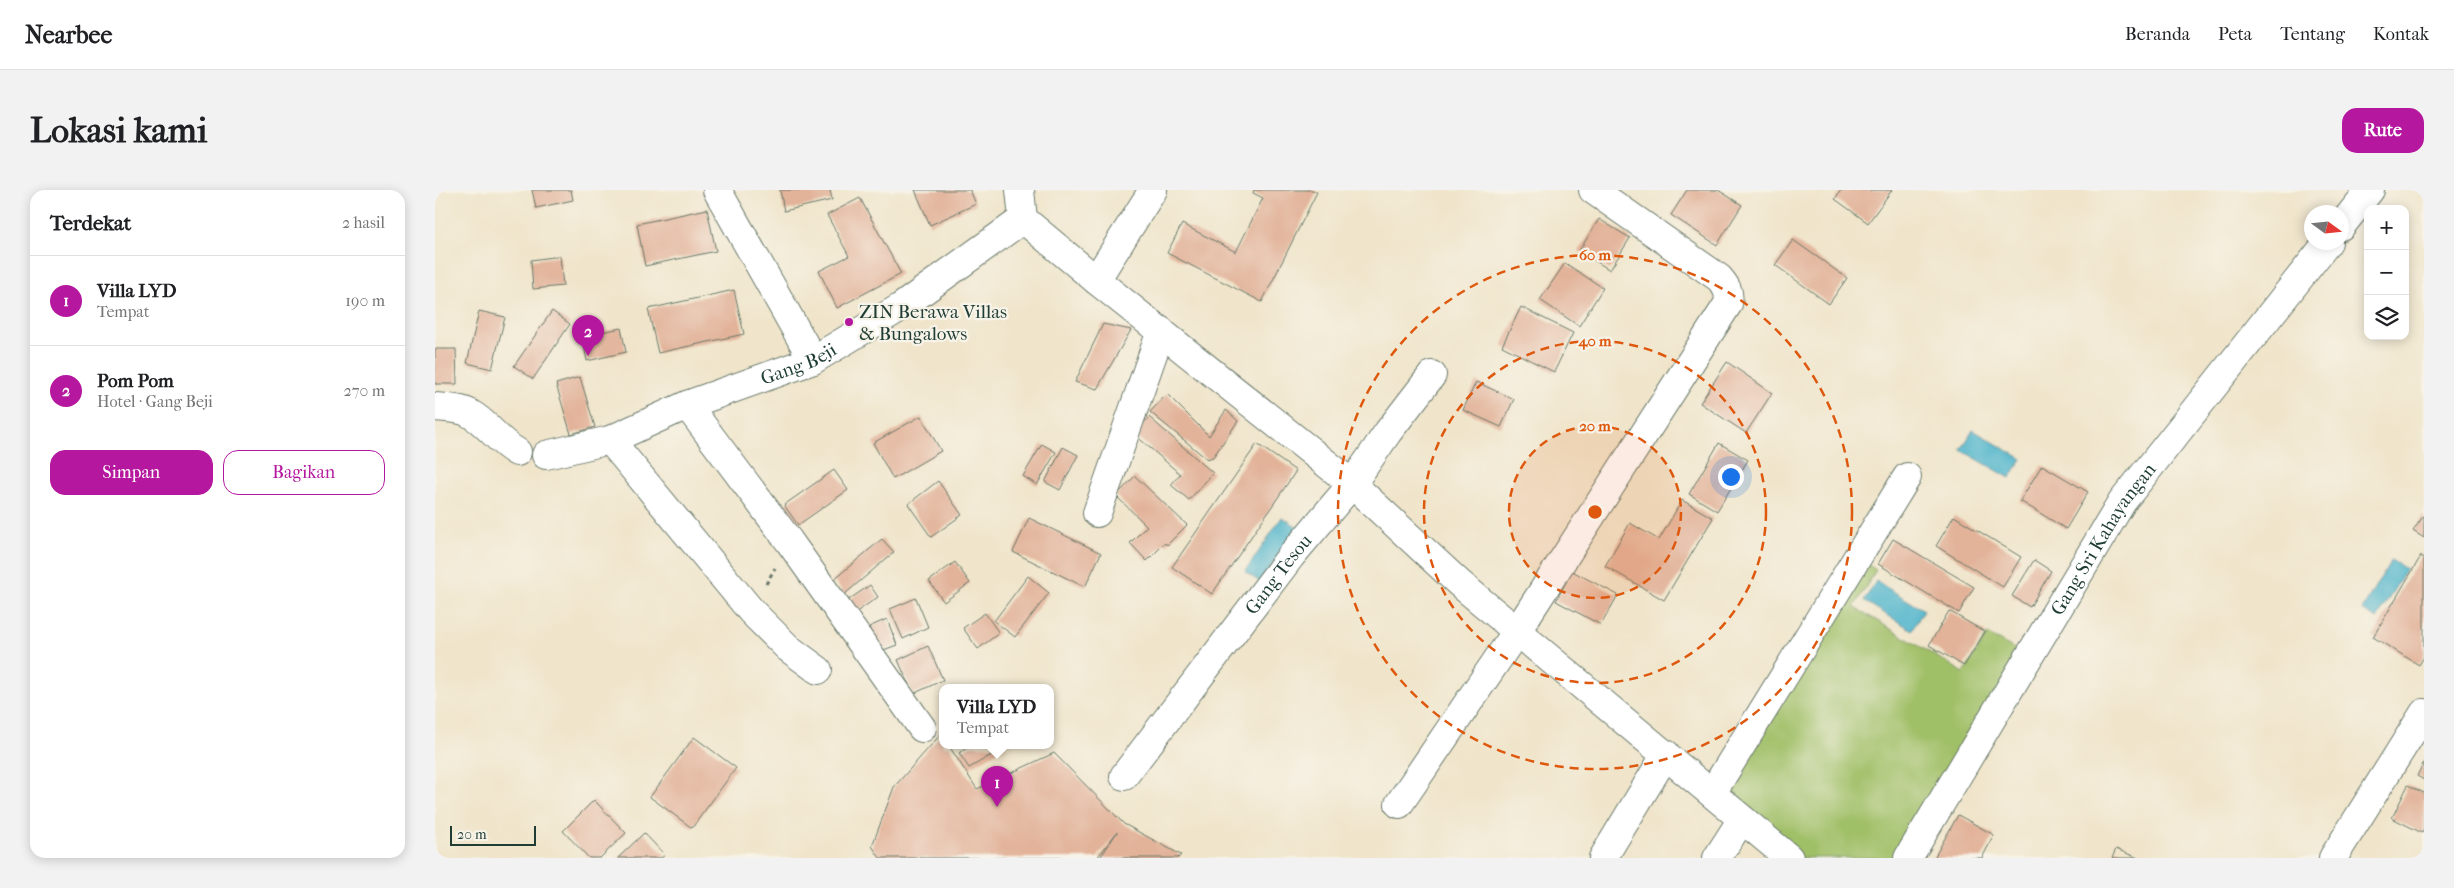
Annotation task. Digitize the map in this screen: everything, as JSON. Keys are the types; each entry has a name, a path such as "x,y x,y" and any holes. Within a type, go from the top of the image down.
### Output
{"street":[{"path":"717,190 813,360"},
{"path":"1020,190 1023,219 1096,280 1353,484 1459,584 1789,858"},
{"path":"1096,280 1153,190"},
{"path":"1399,804 1517,631 1728,304 1729,295 1726,286 1719,278 1593,190"},
{"path":"2349,216 2370,190"},
{"name":"Gang Beji","path":"546,455 610,440 687,405 813,360 901,307 1023,219"},
{"name":"Gang Sri Kahayangan","path":"1908,858 2122,502 2322,250"},
{"path":"1097,513 1161,331"},
{"name":"Gang Tesou","path":"1124,776 1291,556 1353,484 1388,432 1432,375"},
{"path":"687,405 789,541 922,728"},
{"path":"435,407 468,412 484,422 506,446 517,452"},
{"path":"610,440 752,612 788,648 818,670"},
{"path":"1712,793 1907,477"},
{"path":"2333,858 2424,713"},
{"path":"1603,858 1666,754"},
{"path":"1717,858 1742,819"}],"path":[{"path":"752,612 789,541"}],"green space":[{"path":"1864,562 1876,570 1854,607 1964,673 1987,634 2022,653 1898,858 1800,858 1723,793"}],"water":[{"path":"1973,430 2022,459 2010,478 1961,450"},
{"path":"1282,517 1298,527 1260,582 1245,572"},
{"path":"2391,560 2406,569 2377,619 2362,610"},
{"path":"1876,581 1924,610 1912,630 1864,601"}],"building":[{"path":"532,190 571,190 573,200 536,208"},
{"path":"780,190 830,190 832,200 784,211"},
{"path":"915,190 970,190 976,204 930,225"},
{"path":"1254,190 1313,190 1317,192 1262,302 1167,253 1182,224 1236,252 1263,198 1253,193"},
{"path":"1687,190 1718,190 1742,205 1717,245 1671,215"},
{"path":"1841,190 1892,190 1868,223 1835,199"},
{"path":"860,198 901,274 837,308 819,271 849,256 827,215"},
{"path":"707,209 716,251 645,266 637,224"},
{"path":"1599,219 1630,238 1610,270 1579,251"},
{"path":"1793,240 1847,278 1829,304 1775,265"},
{"path":"560,256 563,286 533,289 531,260"},
{"path":"1565,263 1603,288 1579,326 1540,300"},
{"path":"734,290 744,334 658,353 648,309"},
{"path":"1521,307 1573,333 1554,372 1502,346"},
{"path":"479,311 505,317 492,369 467,363"},
{"path":"552,311 570,324 533,379 514,366"},
{"path":"1103,324 1131,330 1097,389 1075,382"},
{"path":"621,328 626,352 587,361 582,336"},
{"path":"435,349 456,349 457,384 435,384"},
{"path":"1727,362 1772,393 1746,433 1700,403"},
{"path":"580,377 595,427 571,434 556,384"},
{"path":"1476,382 1514,399 1501,427 1463,410"},
{"path":"1167,394 1209,436 1226,410 1238,421 1213,457 1207,459 1150,412"},
{"path":"921,416 941,451 893,479 873,443"},
{"path":"1149,417 1213,473 1189,500 1171,485 1180,474 1134,434"},
{"path":"1719,443 1748,460 1717,511 1689,494"},
{"path":"1042,444 1056,452 1037,485 1023,476"},
{"path":"1257,444 1296,471 1212,594 1172,567"},
{"path":"1063,447 1078,455 1060,490 1045,482"},
{"path":"2042,465 2088,492 2066,529 2020,501"},
{"path":"834,470 848,490 798,525 784,505"},
{"path":"1135,476 1187,525 1147,561 1130,543 1147,526 1116,496"},
{"path":"938,481 962,515 931,537 908,504"},
{"path":"1682,500 1713,518 1664,600 1605,566 1630,523 1659,540"},
{"path":"2424,515 2424,538 2413,531"},
{"path":"1954,516 2021,557 2003,587 1936,546"},
{"path":"1029,518 1101,553 1085,587 1013,552"},
{"path":"882,539 894,552 845,594 833,580"},
{"path":"1893,539 1974,587 1959,613 1878,564"},
{"path":"2421,556 2424,558 2424,657 2419,665 2373,637"},
{"path":"2034,560 2051,571 2030,607 2012,596"},
{"path":"955,562 970,583 944,602 929,581"},
{"path":"1572,571 1618,595 1601,625 1556,601"},
{"path":"1028,576 1049,593 1015,637 994,621"},
{"path":"870,585 878,597 852,615 844,603"},
{"path":"916,598 928,627 903,639 890,609"},
{"path":"1949,611 1985,632 1964,666 1929,645"},
{"path":"985,613 999,633 978,649 963,628"},
{"path":"887,619 897,645 878,652 869,627"},
{"path":"928,646 943,680 913,694 898,660"},
{"path":"939,736 939,749 951,749 977,789 1054,753 1124,824 1181,855 1178,858 1100,858 1117,832 1097,858 880,858 872,846 894,787"},
{"path":"694,737 736,768 692,828 650,797"},
{"path":"965,749 1002,749 969,768 959,753"},
{"path":"2424,762 2424,780 2417,776"},
{"path":"2408,785 2424,793 2424,829 2422,833 2392,818"},
{"path":"594,800 626,833 600,858 589,858 563,831"},
{"path":"1958,815 1994,835 1982,858 1934,858"},
{"path":"644,833 665,855 661,858 618,858"},
{"path":"2116,849 2138,858 2112,858"}],"place":[{"name":"ZIN Berawa Villas & Bungalows","path":"849,322"},
{"name":"Pom Pom","path":"588,356"},
{"name":"Villa LYD","path":"997,807"}]}
